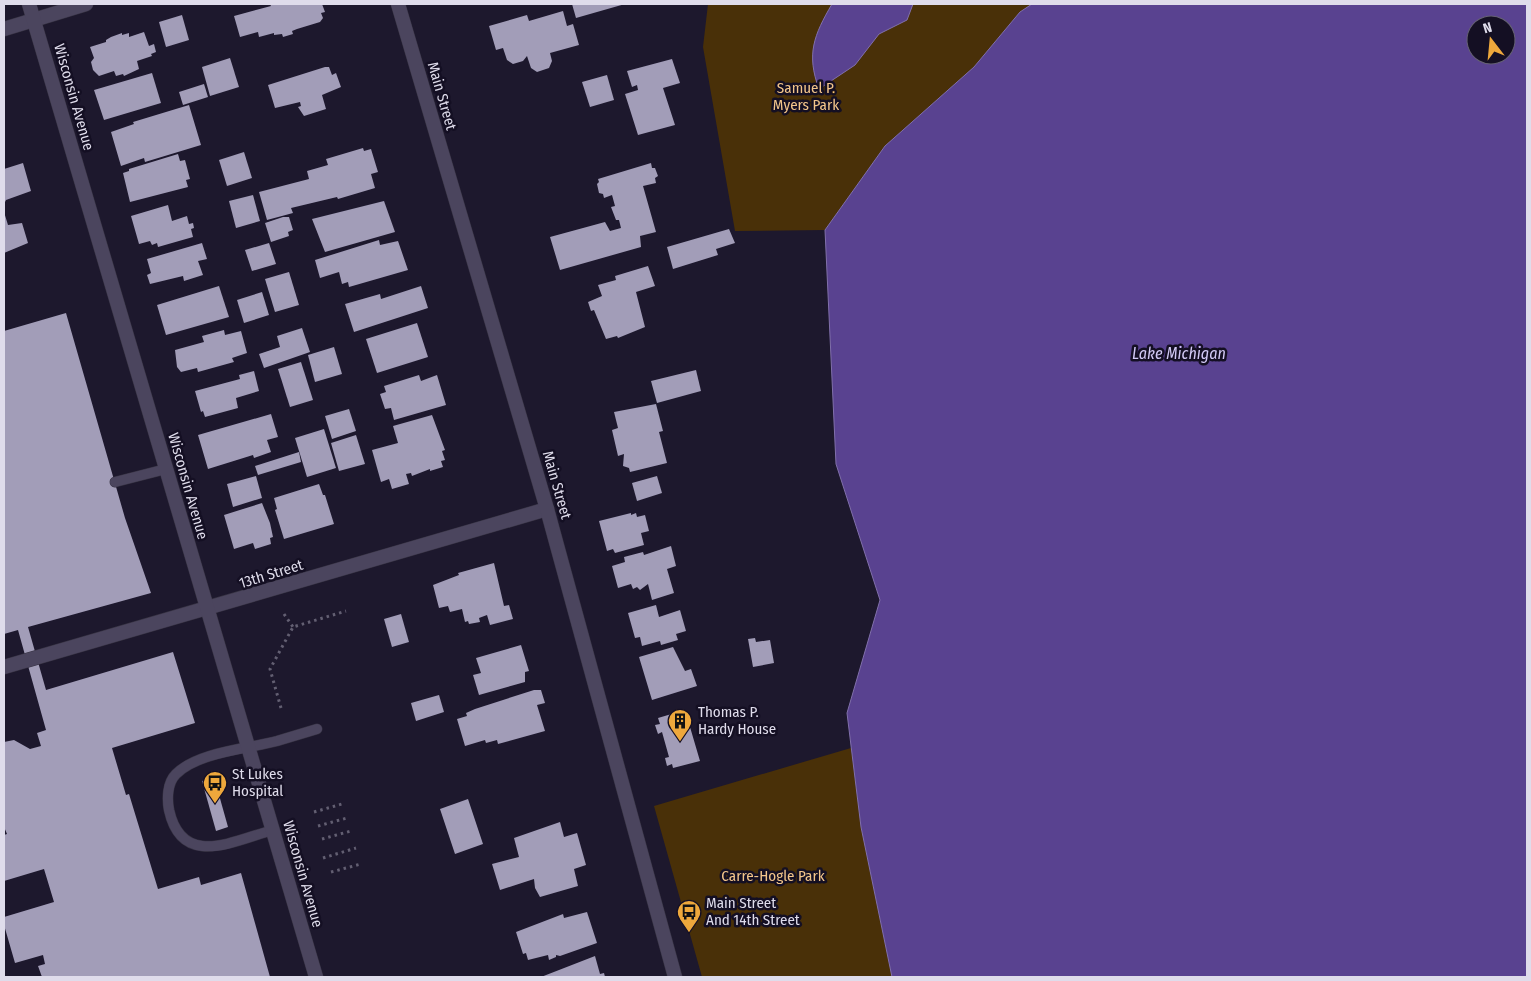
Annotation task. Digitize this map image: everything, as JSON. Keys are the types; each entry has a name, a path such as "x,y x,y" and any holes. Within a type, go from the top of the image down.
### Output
{"street":[{"name":"Wisconsin Avenue","path":"29,4 316,977"},
{"path":"4,29 86,4"},
{"name":"Main Street","path":"398,4 547,509 675,977"},
{"name":"13th Street","path":"4,667 547,509"}],"lane":[{"path":"115,482 166,469"},
{"path":"273,830 208,848 188,843 176,831 170,812 167,795 175,775 198,761 317,729"}],"path":[{"path":"281,708 270,670 293,627 346,610"},
{"path":"284,614 293,627"},
{"path":"314,812 342,804"},
{"path":"318,826 346,818"},
{"path":"322,839 351,831"},
{"path":"323,858 356,848"},
{"path":"331,872 361,864"}],"green space":[{"name":"Samuel P. Myers Park","path":"708,4 1032,4 1020,12 974,67 885,146 825,230 735,231 703,47"},
{"name":"Carre-Hogle Park","path":"851,748 861,827 892,977 702,977 654,806"}],"water":[{"path":"832,4 913,4 907,20 879,34 855,65 819,89 813,65 814,45 821,25"},
{"name":"Lake Michigan","path":"1032,4 1527,4 1527,977 892,977 861,827 847,713 880,600 836,464 825,230 885,146 974,67 1020,12"}],"building":[{"path":"270,4 322,4 325,12 321,13 323,18 320,22 292,31 293,34 283,37 282,34 274,35 274,33 259,37 258,32 240,37 234,16 271,6"},
{"path":"572,4 625,4 576,18"},
{"path":"563,11 567,26 573,24 579,45 550,53 552,61 549,68 537,72 531,68 527,56 523,61 513,64 507,60 503,48 496,50 489,26 527,15 529,21"},
{"path":"182,15 189,40 166,47 159,22"},
{"path":"144,32 149,46 154,44 156,52 151,54 152,56 137,61 139,69 124,76 123,74 116,76 114,71 99,76 93,70 91,62 94,58 90,47 106,42 111,37 122,33 122,35 129,33 129,37"},
{"path":"230,58 239,87 210,96 202,67"},
{"path":"672,59 680,83 663,88 675,125 638,135 625,94 638,90 637,85 632,87 627,71"},
{"path":"329,67 332,75 336,73 341,87 322,95 326,109 304,116 298,107 301,106 300,102 275,108 268,85"},
{"path":"152,73 161,103 104,120 94,90"},
{"path":"607,75 614,100 590,107 582,82"},
{"path":"204,84 208,97 183,105 179,92"},
{"path":"189,105 201,145 145,162 144,158 121,166 111,132 134,124 133,122"},
{"path":"363,148 364,151 371,149 378,172 371,174 375,188 338,199 337,197 291,208 293,213 267,220 259,192 309,179 307,171 328,165 326,159"},
{"path":"244,152 252,178 227,186 219,160"},
{"path":"178,154 180,161 185,160 190,179 186,180 188,187 130,202 123,173 129,171 129,169"},
{"path":"23,163 31,191 6,200 4,204 4,169"},
{"path":"651,163 658,176 655,178 656,183 643,186 656,232 640,236 641,247 560,270 550,237 605,222 610,231 621,228 619,220 616,220 611,207 615,206 612,195 604,198 603,194 599,193 598,179"},
{"path":"253,195 260,221 236,228 229,201"},
{"path":"384,201 395,232 325,252 312,219"},
{"path":"168,205 172,221 187,216 189,224 193,223 194,228 191,229 193,237 158,247 157,243 152,245 150,241 139,244 131,216"},
{"path":"4,212 8,225 22,223 28,243 4,253"},
{"path":"289,217 293,230 288,232 289,236 271,242 265,223"},
{"path":"729,229 735,243 716,249 718,255 673,269 667,247"},
{"path":"379,240 380,245 398,241 408,270 349,287 348,282 342,284 339,272 320,278 315,260"},
{"path":"202,243 207,259 198,261 203,275 184,281 183,276 150,284 147,275 151,273 147,259"},
{"path":"269,243 276,264 252,271 245,250"},
{"path":"648,266 655,286 636,292 645,327 618,338 617,336 606,339 594,310 591,311 588,302 602,296 598,285 616,280 615,276"},
{"path":"289,272 299,305 275,312 265,279"},
{"path":"219,286 229,317 166,335 157,305"},
{"path":"421,286 428,308 354,332 345,304 380,294 381,299"},
{"path":"262,292 269,315 244,323 237,300"},
{"path":"66,313 125,518 151,593 28,627 46,690 173,652 195,723 112,748 126,795 129,794 158,889 199,877 201,885 241,873 270,977 42,977 38,966 45,964 43,955 15,963 4,925 4,917 54,902 44,869 4,881 4,835 7,834 4,827 4,742 14,740 30,749 41,746 37,733 46,730 18,630 4,634 4,331"},
{"path":"417,323 428,357 377,373 366,339"},
{"path":"302,328 310,352 264,368 259,354 280,347 277,336"},
{"path":"224,330 225,335 241,331 247,353 232,358 234,362 198,372 197,368 181,372 177,367 175,350 204,342 202,336"},
{"path":"334,347 342,374 315,382 308,355"},
{"path":"301,362 313,400 290,407 278,369"},
{"path":"696,370 701,391 657,403 651,381"},
{"path":"254,371 259,391 236,398 238,408 205,417 203,411 201,412 195,391 240,379 239,375"},
{"path":"419,375 421,381 437,375 446,405 394,420 391,408 385,409 380,394 386,392 384,386"},
{"path":"656,404 663,431 659,432 667,463 630,472 629,468 623,466 624,454 618,456 612,430 618,428 614,412"},
{"path":"349,409 356,431 332,439 325,416"},
{"path":"271,414 278,437 267,440 271,452 254,458 253,455 208,469 198,435"},
{"path":"432,415 445,450 442,451 445,460 441,461 443,467 430,471 430,469 412,476 411,473 406,474 409,484 392,489 389,479 381,482 372,450 398,443 393,426"},
{"path":"324,429 336,468 307,477 295,438"},
{"path":"356,435 365,464 339,471 331,443"},
{"path":"299,452 301,462 258,475 255,466"},
{"path":"256,476 262,498 233,507 227,484"},
{"path":"657,476 662,493 637,501 632,483"},
{"path":"319,484 323,495 325,495 334,524 284,539 275,510 277,509 274,498"},
{"path":"262,503 270,523 273,537 270,538 271,544 255,549 253,543 234,549 224,515"},
{"path":"631,513 631,515 636,513 637,517 645,515 649,531 641,533 644,545 615,553 613,549 607,551 599,521"},
{"path":"671,546 676,566 667,569 674,593 652,600 648,584 640,590 637,587 633,589 631,584 618,588 612,566 625,562 624,557 643,552 644,555"},
{"path":"494,563 504,606 509,605 513,619 490,625 487,615 479,618 480,622 469,624 468,621 465,622 462,609 450,612 448,606 439,608 433,585 459,575 458,573"},
{"path":"656,605 659,617 680,610 686,631 676,634 678,640 661,645 660,641 642,646 640,637 635,638 628,613"},
{"path":"401,614 409,642 392,647 384,619"},
{"path":"755,638 756,642 770,640 774,663 753,667 748,639"},
{"path":"521,645 529,671 525,672 525,682 479,695 473,675 481,673 476,658"},
{"path":"673,647 685,671 691,669 697,686 652,700 639,657"},
{"path":"534,690 541,690 545,703 537,705 545,731 498,744 497,740 486,743 485,740 465,746 457,719 467,716 466,713 475,709"},
{"path":"439,695 444,712 416,721 411,703"},
{"name":"Thomas P. Hardy House","path":"685,710 700,761 673,768 672,764 667,766 665,758 669,757 662,732 658,734 655,725 660,724 658,718"},
{"name":"St Lukes Hospital","path":"214,777 228,827 216,831 202,781"},
{"path":"468,799 483,844 455,854 440,809"},
{"path":"560,822 564,837 577,833 586,865 574,869 578,886 540,897 535,888 534,879 500,890 492,864 519,857 514,838"},
{"path":"587,912 597,943 560,956 556,955 556,957 549,960 548,955 528,960 526,953 523,954 516,932 563,914 564,918"},
{"path":"595,956 600,974 604,973 605,977 541,977"}],"place":[{"name":"Thomas P. Hardy House","path":"680,742"},
{"name":"St Lukes Hospital","path":"215,804"},
{"name":"Main Street And 14th Street","path":"689,933"}]}
